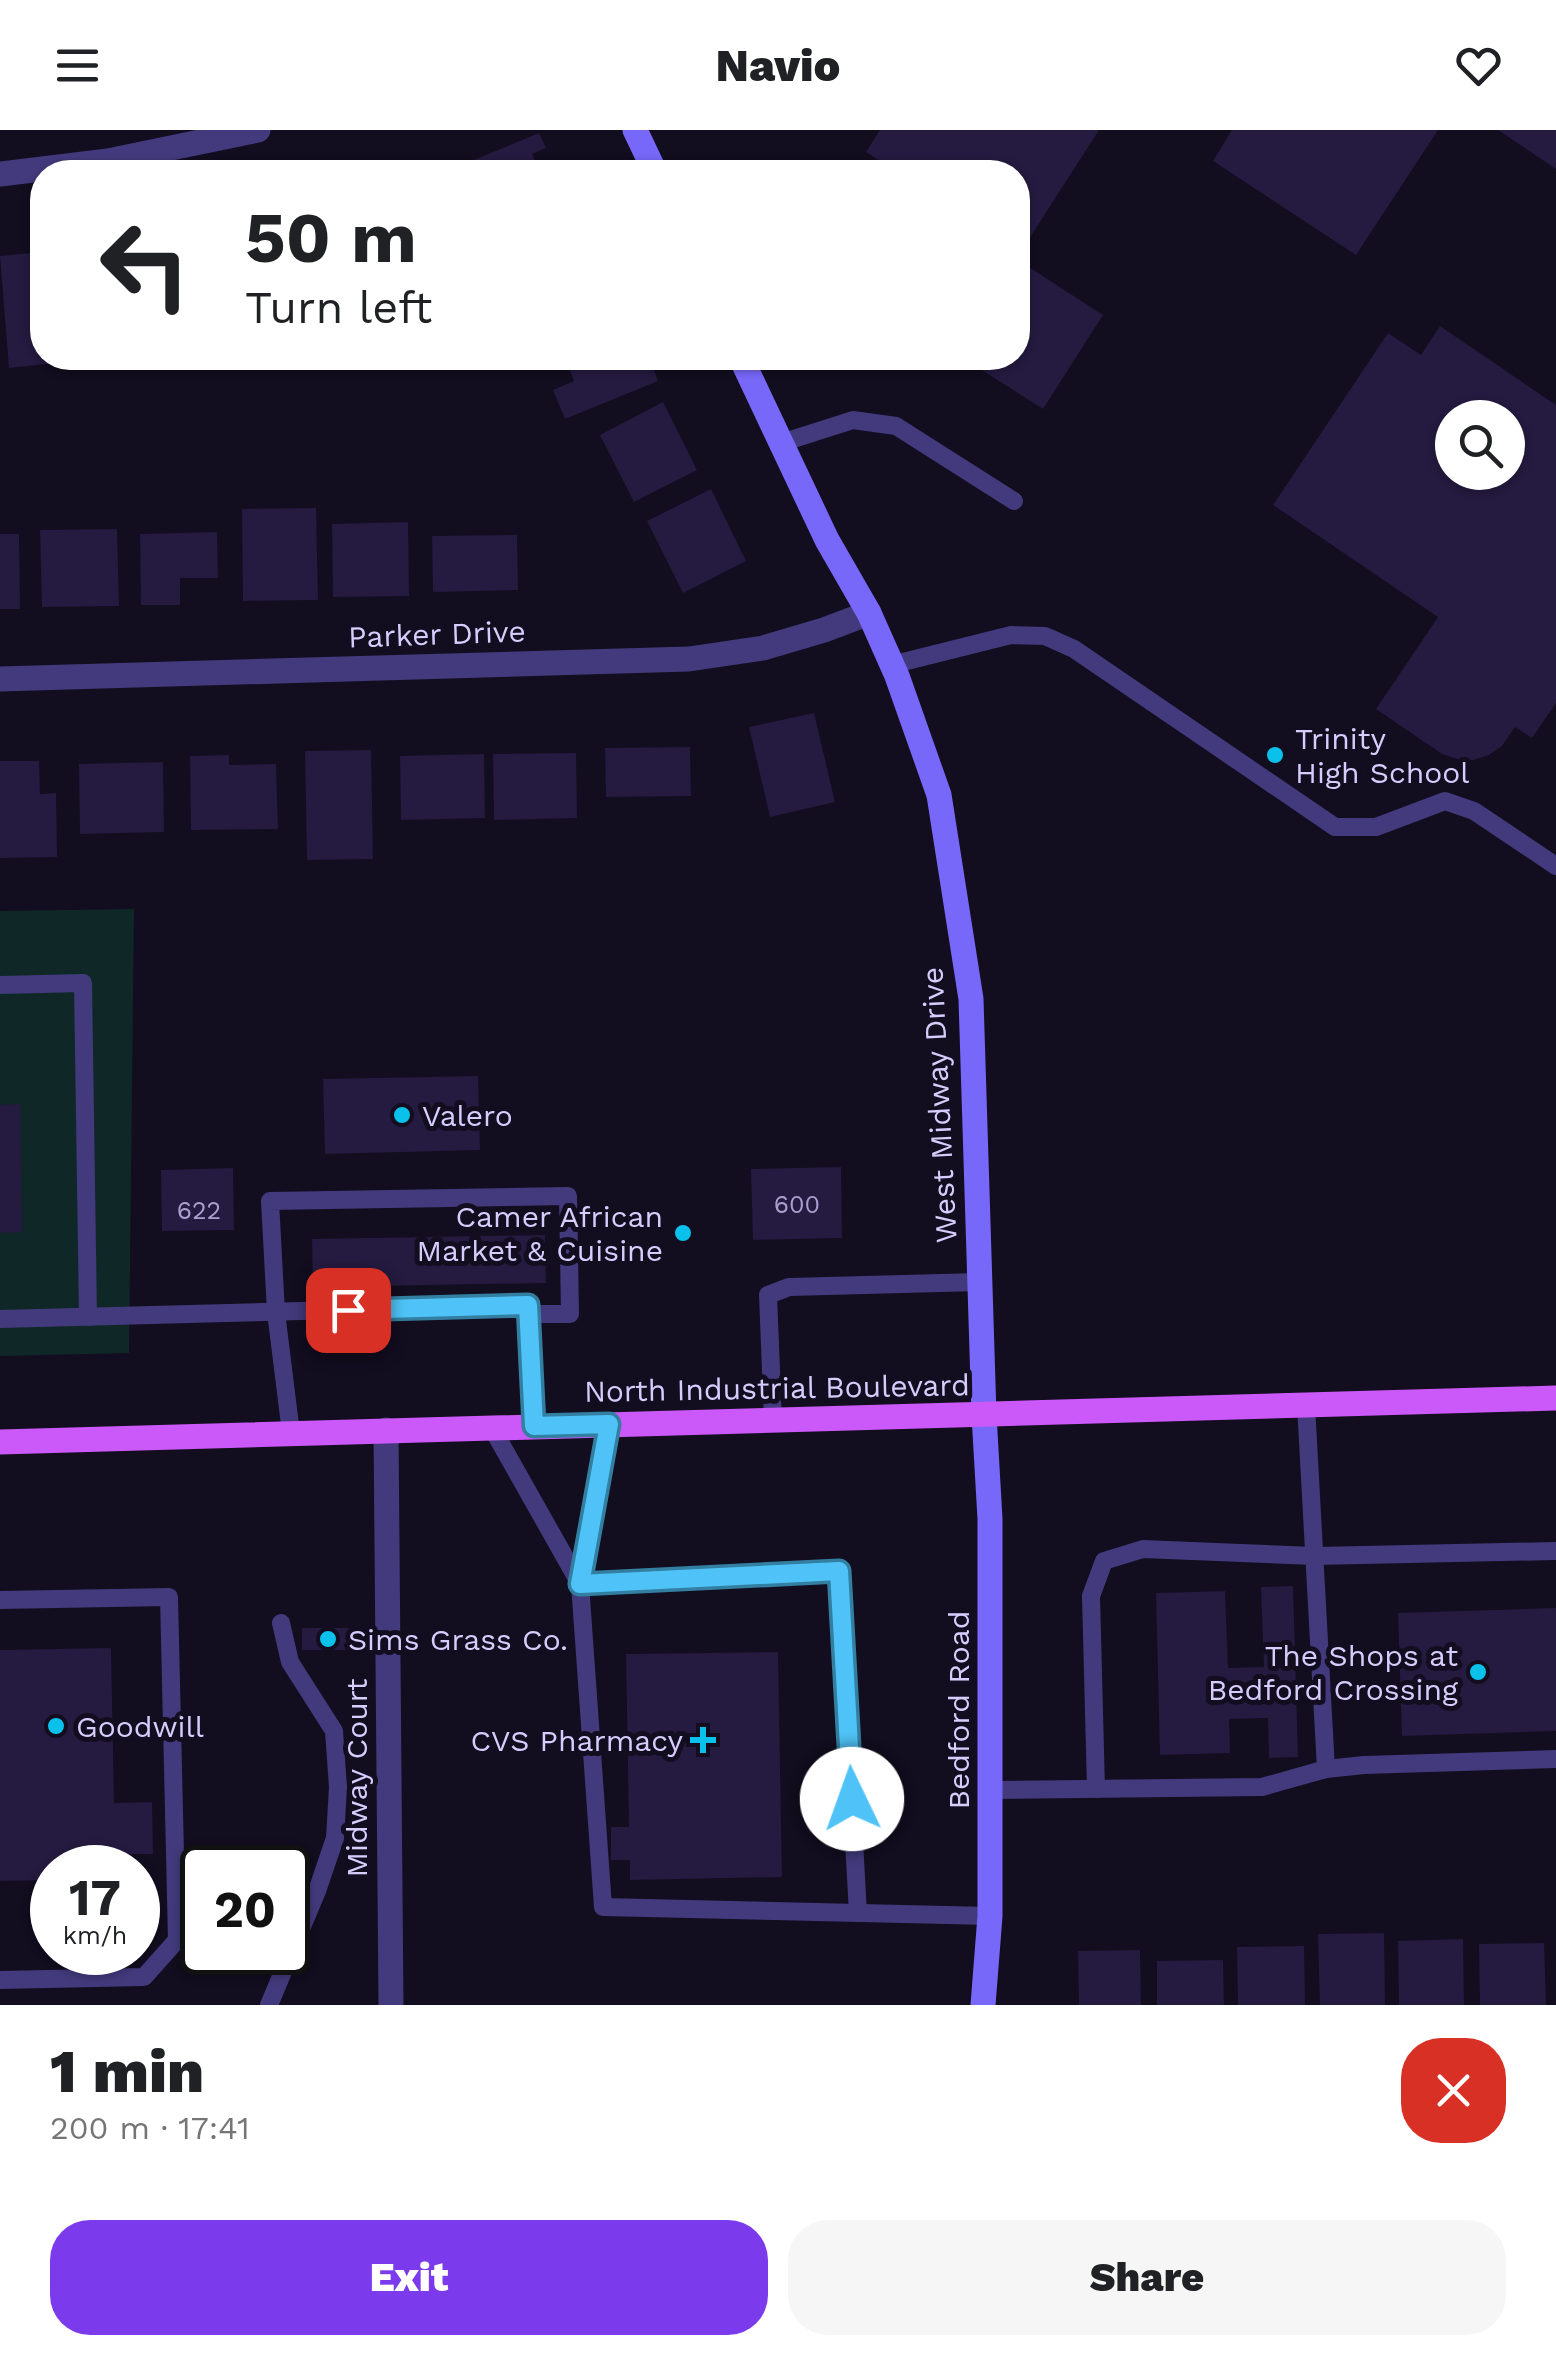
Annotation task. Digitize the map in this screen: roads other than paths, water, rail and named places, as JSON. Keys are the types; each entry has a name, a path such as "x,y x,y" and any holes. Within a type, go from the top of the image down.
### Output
{"main road":[{"name":"North Industrial Boulevard","path":"0,1442 1556,1398"}],"street":[{"path":"117,160 258,130"},
{"path":"635,130 649,160"},
{"path":"0,174 30,171"},
{"name":"West Midway Drive","path":"747,370 827,540 869,613 892,664 939,795 971,999 984,1415"},
{"name":"Parker Drive","path":"0,679 690,659 762,648 869,613"},
{"name":"Bedford Road","path":"983,2005 990,1916 990,1518 984,1415"},
{"name":"Midway Court","path":"386,1430 391,2005"}],"lane":[{"path":"781,443 853,420 896,426 1014,502"},
{"path":"892,664 1011,635 1045,636 1074,649 1336,827 1376,828 1445,801 1474,811 1556,866"},
{"path":"0,984 83,983 88,1317"},
{"path":"291,1433 276,1312 270,1201 568,1196 570,1314 529,1314"},
{"path":"773,1420 768,1295 789,1287 979,1282"},
{"path":"0,1319 528,1305 534,1426"},
{"path":"1306,1405 1326,1770"},
{"path":"609,1424 580,1584 603,1907 990,1916"},
{"path":"492,1428 580,1584"},
{"path":"1096,1788 1091,1596 1104,1561 1143,1550 1315,1556 1556,1551"},
{"path":"580,1584 839,1571 858,1913"},
{"path":"0,1600 169,1597 177,1940 144,1976 0,1980"},
{"path":"269,2005 335,1838 338,1787 334,1731 290,1662 281,1624"},
{"path":"990,1790 1262,1787 1326,1770 1364,1765 1556,1758"}],"place":[{"name":"Trinity High School","path":"1275,755"},
{"name":"Valero","path":"402,1115"},
{"name":"Camer African Market & Cuisine","path":"683,1233"},
{"name":"Sims Grass Co.","path":"328,1639"},
{"name":"The Shops at Bedford Crossing","path":"1478,1672"},
{"name":"Goodwill","path":"56,1726"},
{"name":"CVS Pharmacy","path":"703,1740"}]}
